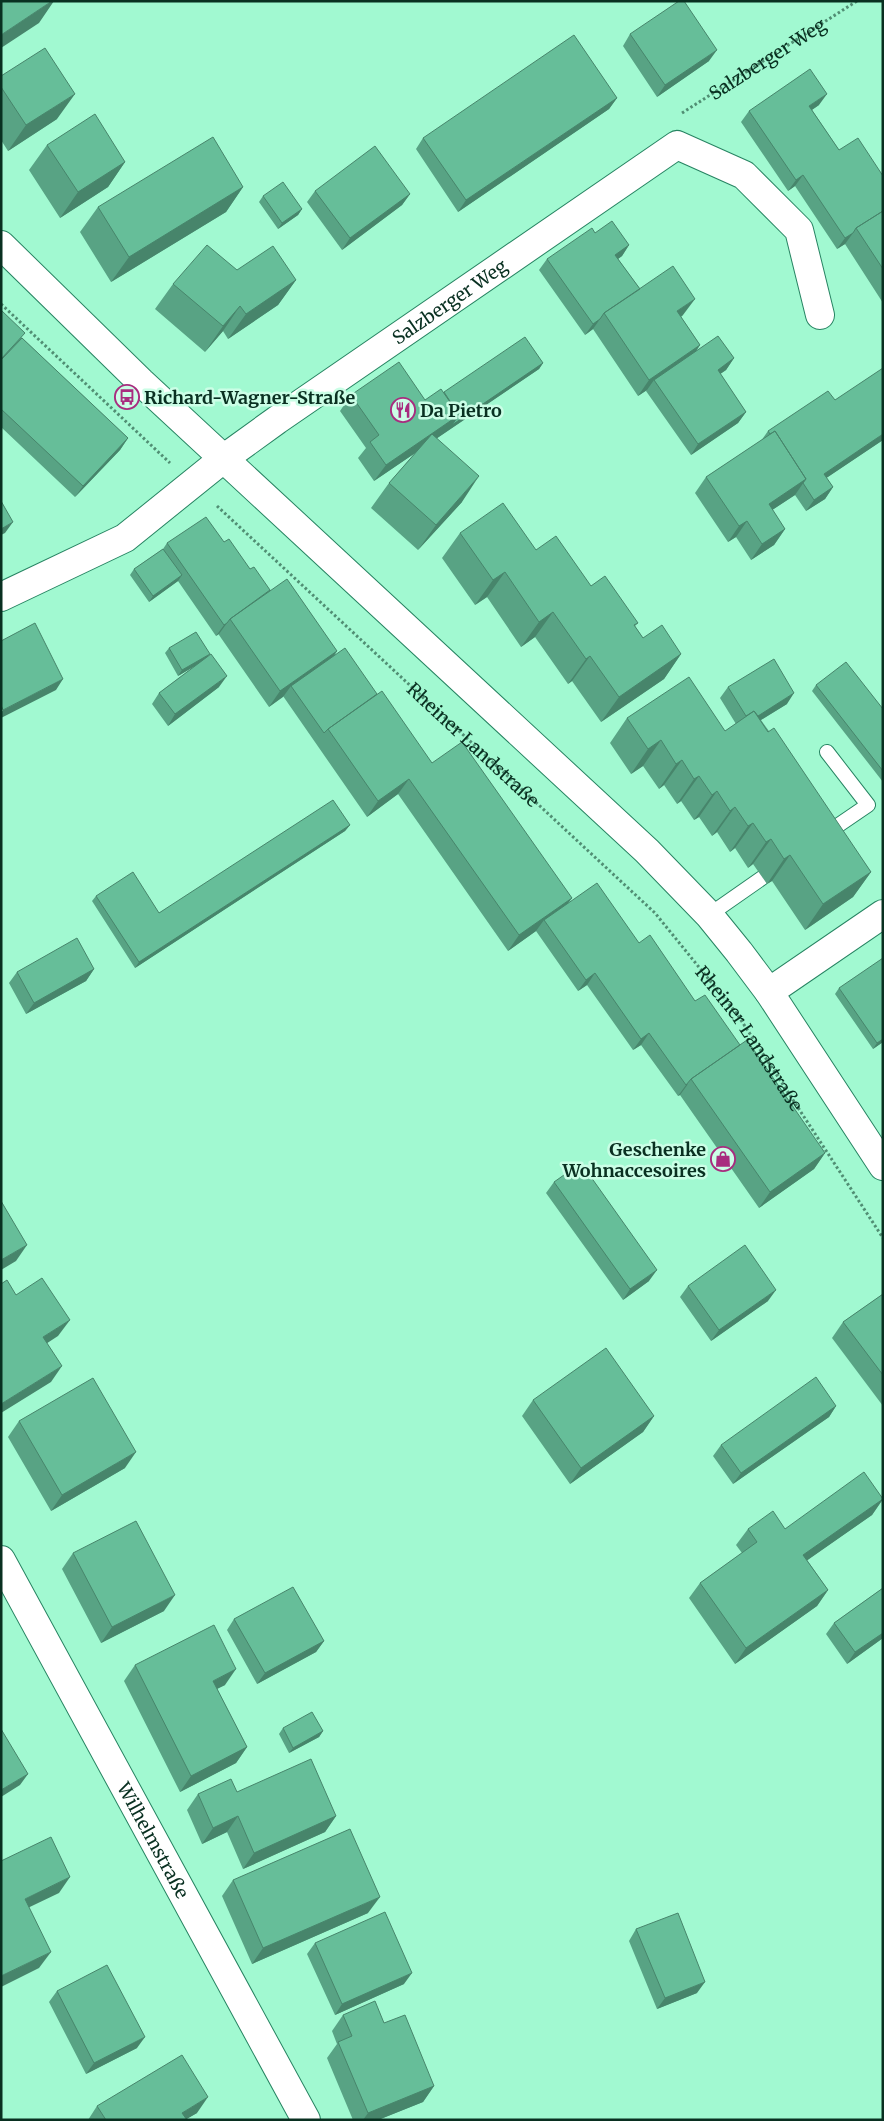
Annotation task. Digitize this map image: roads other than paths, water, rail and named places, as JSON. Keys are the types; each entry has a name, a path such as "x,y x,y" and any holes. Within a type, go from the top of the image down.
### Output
{"street":[{"name":"Salzberger Weg","path":"223,459 677,145 744,175 799,230 820,315"},
{"path":"1,246 133,375 647,851 709,915 769,992 883,1166"},
{"path":"1,597 125,538 223,459"},
{"path":"769,992 883,914"},
{"name":"Wilhelmstraße","path":"1,1560 306,2120"}],"lane":[{"path":"816,841 868,805 827,752"},
{"path":"709,915 762,878"}],"place":[{"name":"Richard-Wagner-Straße","path":"127,397"},
{"name":"Da Pietro","path":"403,410"},
{"name":"Geschenke Wohnaccesoires","path":"723,1159"}]}
